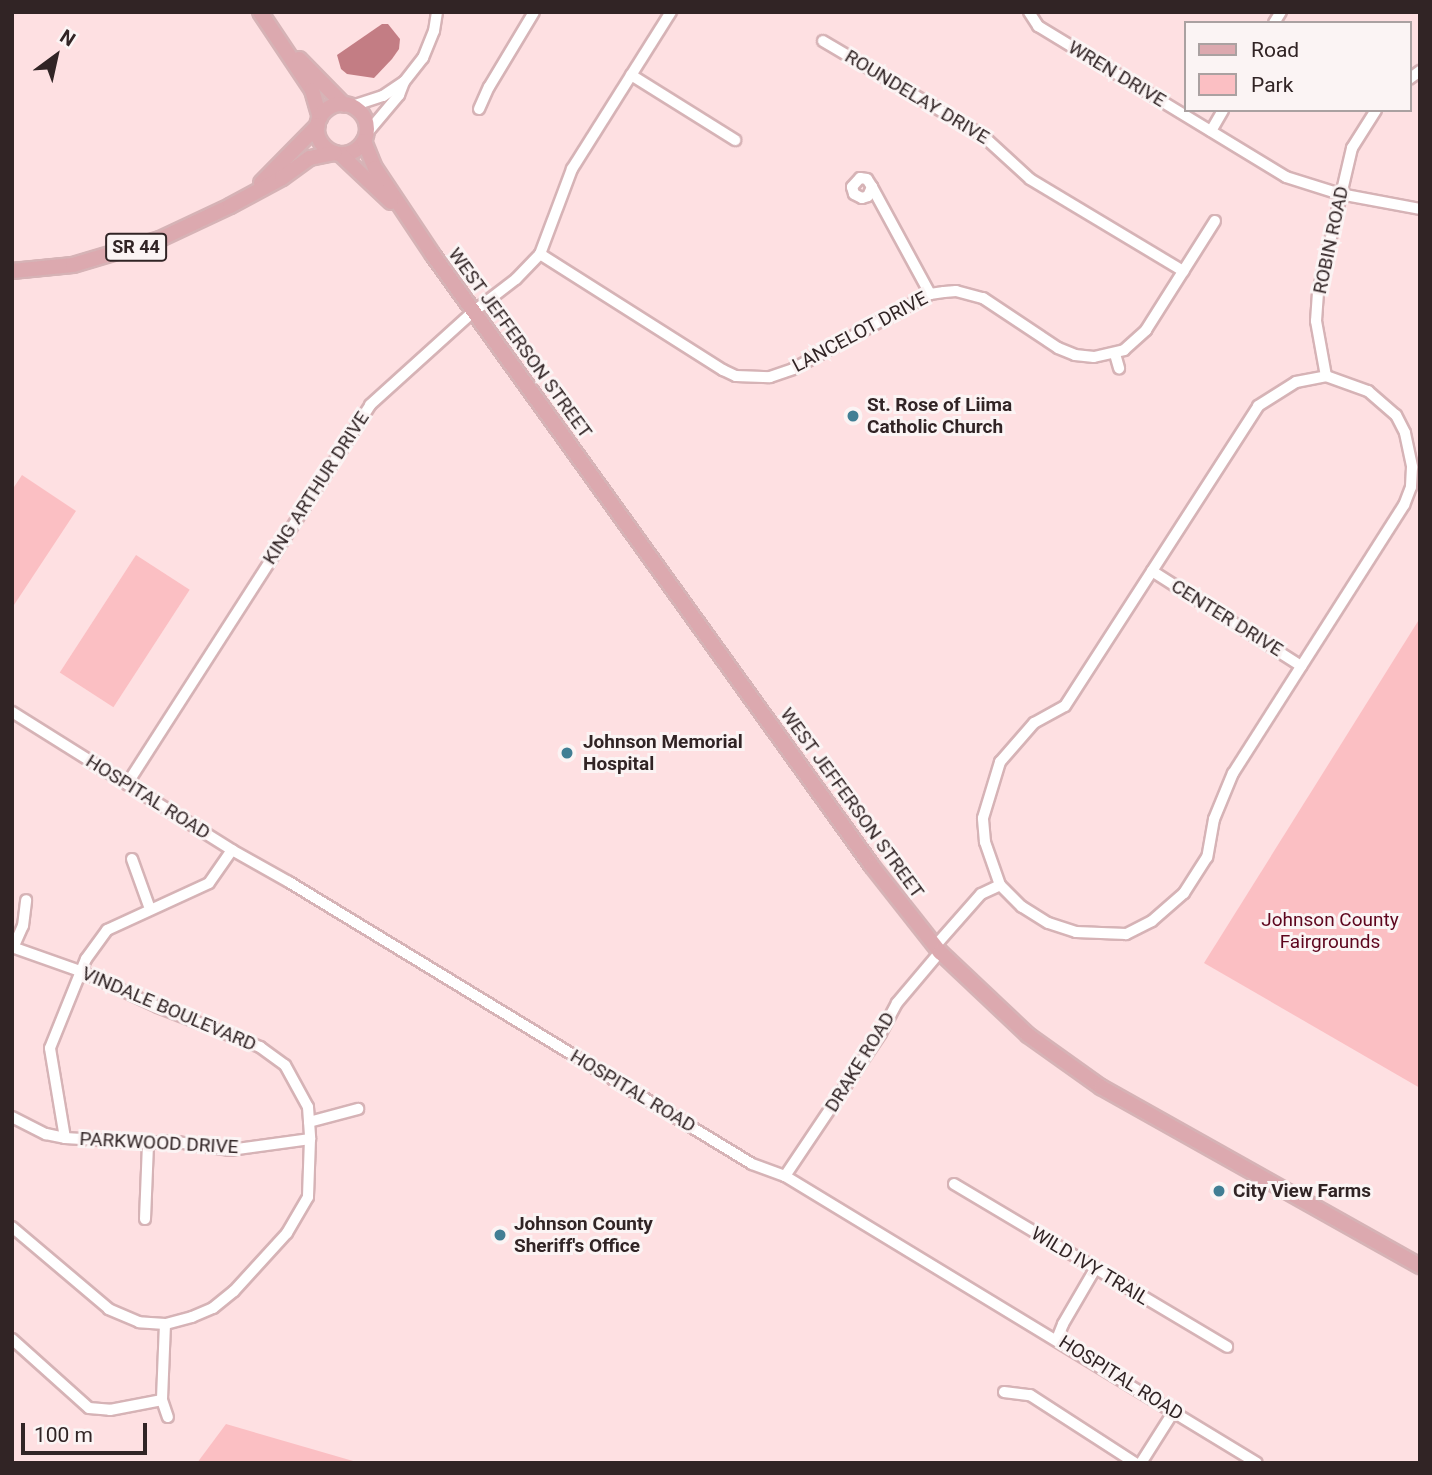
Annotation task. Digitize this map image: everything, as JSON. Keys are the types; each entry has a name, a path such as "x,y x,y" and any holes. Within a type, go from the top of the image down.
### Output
{"main road":[{"path":"260,12 285,47 348,106 364,117 365,137 352,152 337,154 320,140 312,90 286,55 285,47"},
{"path":"319,122 330,108 348,106"},
{"name":"SR 44","path":"250,194 319,122"},
{"name":"WEST JEFFERSON STREET","path":"365,137 375,168 398,207 872,866 938,949 1028,1035 1101,1087 1420,1266"},
{"name":"SR 44","path":"12,271 73,265 120,253 200,222 282,178 310,158 337,154"},
{"name":"WEST JEFFERSON STREET","path":"337,154 398,207"}],"street":[{"path":"365,137 399,95 404,82 426,51 437,12"},
{"path":"479,109 489,87 534,12"},
{"name":"KING ARTHUR DRIVE","path":"127,783 350,431 387,388 473,312 516,279 540,254 572,169 671,12"},
{"name":"WREN DRIVE","path":"1029,12 1038,26 1286,177 1340,194 1420,209"},
{"name":"ROUNDELAY DRIVE","path":"823,41 982,135 1030,179 1183,271"},
{"path":"631,75 735,140"},
{"path":"348,106 383,96 404,82"},
{"path":"1211,131 1222,112"},
{"name":"ROBIN ROAD","path":"1326,376 1316,321 1318,293 1352,148 1375,112"},
{"path":"872,187 930,294"},
{"path":"1119,368 1115,354 1133,345 1146,330 1215,221"},
{"name":"LANCELOT DRIVE","path":"540,254 723,370 750,378 771,377 793,369 930,294 956,291 983,299 1058,348 1075,355 1094,357 1115,354"},
{"path":"1326,376 1368,391 1396,415 1410,451 1411,487 1404,505 1233,773 1214,819 1211,846 1197,875 1168,908 1152,921 1126,934 1096,935 1063,929 1034,915 1000,885 985,842 983,818 1000,762 1034,723 1065,706 1258,406 1296,382 1326,376"},
{"name":"CENTER DRIVE","path":"1152,571 1301,666"},
{"name":"HOSPITAL ROAD","path":"12,712 232,850 300,888 752,1164 785,1175 1058,1339 1257,1463"},
{"path":"65,1138 50,1048 80,971 107,930 209,883 232,850"},
{"path":"132,859 150,909"},
{"name":"DRAKE ROAD","path":"785,1175 881,1033 897,1003 981,894 1000,885"},
{"path":"13,947 23,926 26,900"},
{"name":"VINDALE BOULEVARD","path":"13,947 80,971 158,1007 260,1047 285,1065 308,1107 308,1197 287,1233 242,1283 213,1308 165,1324"},
{"path":"309,1122 358,1109"},
{"name":"PARKWOOD DRIVE","path":"12,1116 46,1134 65,1138 148,1143 170,1141 230,1150 310,1139"},
{"path":"145,1219 148,1143"},
{"name":"WILD IVY TRAIL","path":"954,1184 1227,1347"},
{"path":"12,1227 109,1309 139,1322 165,1324 162,1400 168,1417"},
{"path":"1058,1339 1063,1324 1095,1269"},
{"path":"12,1339 89,1408 110,1410 162,1400"},
{"path":"1004,1392 1030,1395 1138,1463 1174,1411"}],"green space":[{"path":"22,475 76,511 12,608 12,490"},
{"path":"136,555 190,590 113,707 60,672"},
{"name":"Johnson County Fairgrounds","path":"1420,618 1420,1088 1204,963"},
{"path":"226,1424 360,1463 197,1463"}],"shaded area":[{"path":"382,24 388,24 400,39 399,49 392,59 374,78 347,74 341,69 337,55"}],"place":[{"name":"St. Rose of Liima Catholic Church","path":"853,416"},
{"name":"Johnson Memorial Hospital","path":"567,753"},
{"name":"City View Farms","path":"1219,1191"},
{"name":"Johnson County Sheriff's Office","path":"500,1235"}]}
